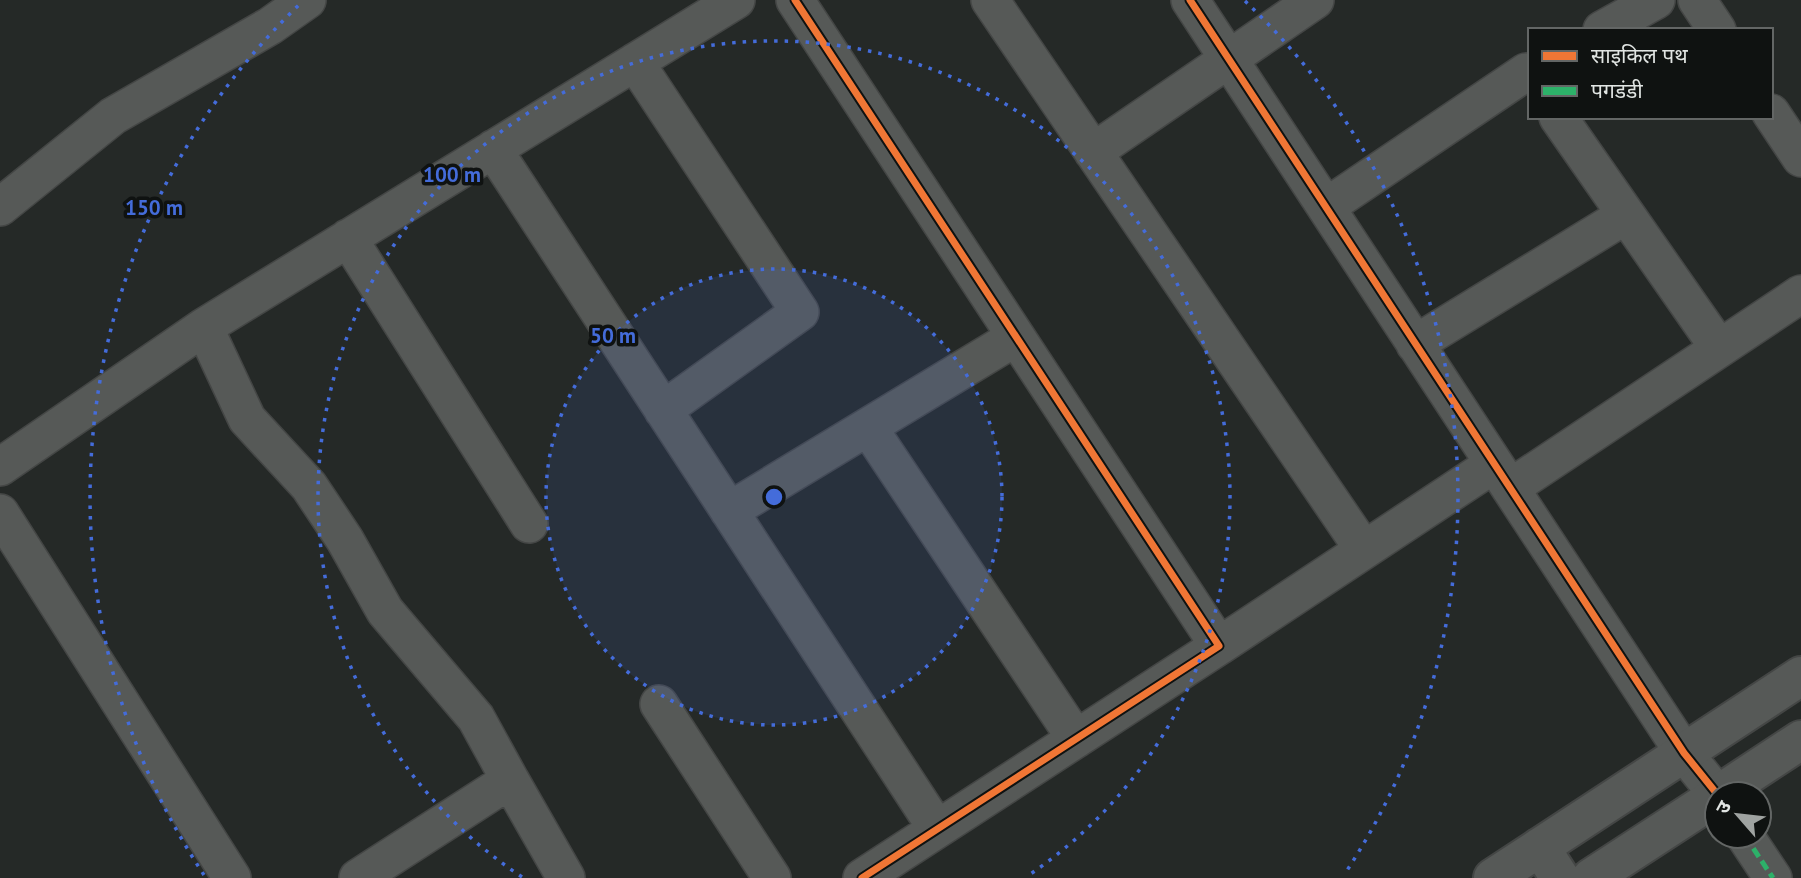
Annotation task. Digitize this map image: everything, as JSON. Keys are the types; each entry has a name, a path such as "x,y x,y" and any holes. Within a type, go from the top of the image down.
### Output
{"street":[{"path":"0,207 113,116 261,13 307,0"},
{"path":"0,467 204,327 736,0"},
{"path":"795,0 1219,646"},
{"path":"990,0 1364,550"},
{"path":"1190,0 1684,753 1706,780"},
{"path":"1093,152 1315,0"},
{"path":"1606,28 1656,0"},
{"path":"1697,0 1716,28"},
{"path":"635,62 800,312 663,410"},
{"path":"1326,207 1528,73"},
{"path":"1773,116 1801,158"},
{"path":"1559,119 1719,348"},
{"path":"493,149 937,829"},
{"path":"1415,344 1626,215"},
{"path":"348,238 529,524"},
{"path":"862,878 1364,550 1502,476 1719,348 1801,294"},
{"path":"204,327 247,419 309,486 345,540 385,611 476,718 566,878"},
{"path":"730,511 1016,337"},
{"path":"868,427 1076,739"},
{"path":"0,513 232,878"},
{"path":"1493,878 1550,862 1684,753 1801,676"},
{"path":"659,704 772,878"},
{"path":"1740,780 1801,740"},
{"path":"359,878 510,780"},
{"path":"1591,878 1703,804"},
{"path":"1754,850 1773,878"}],"marked path":[{"path":"1754,850 1773,878"}],"cycle path":[{"path":"795,0 1219,646 862,878"},
{"path":"1190,0 1684,753 1706,780"}]}
